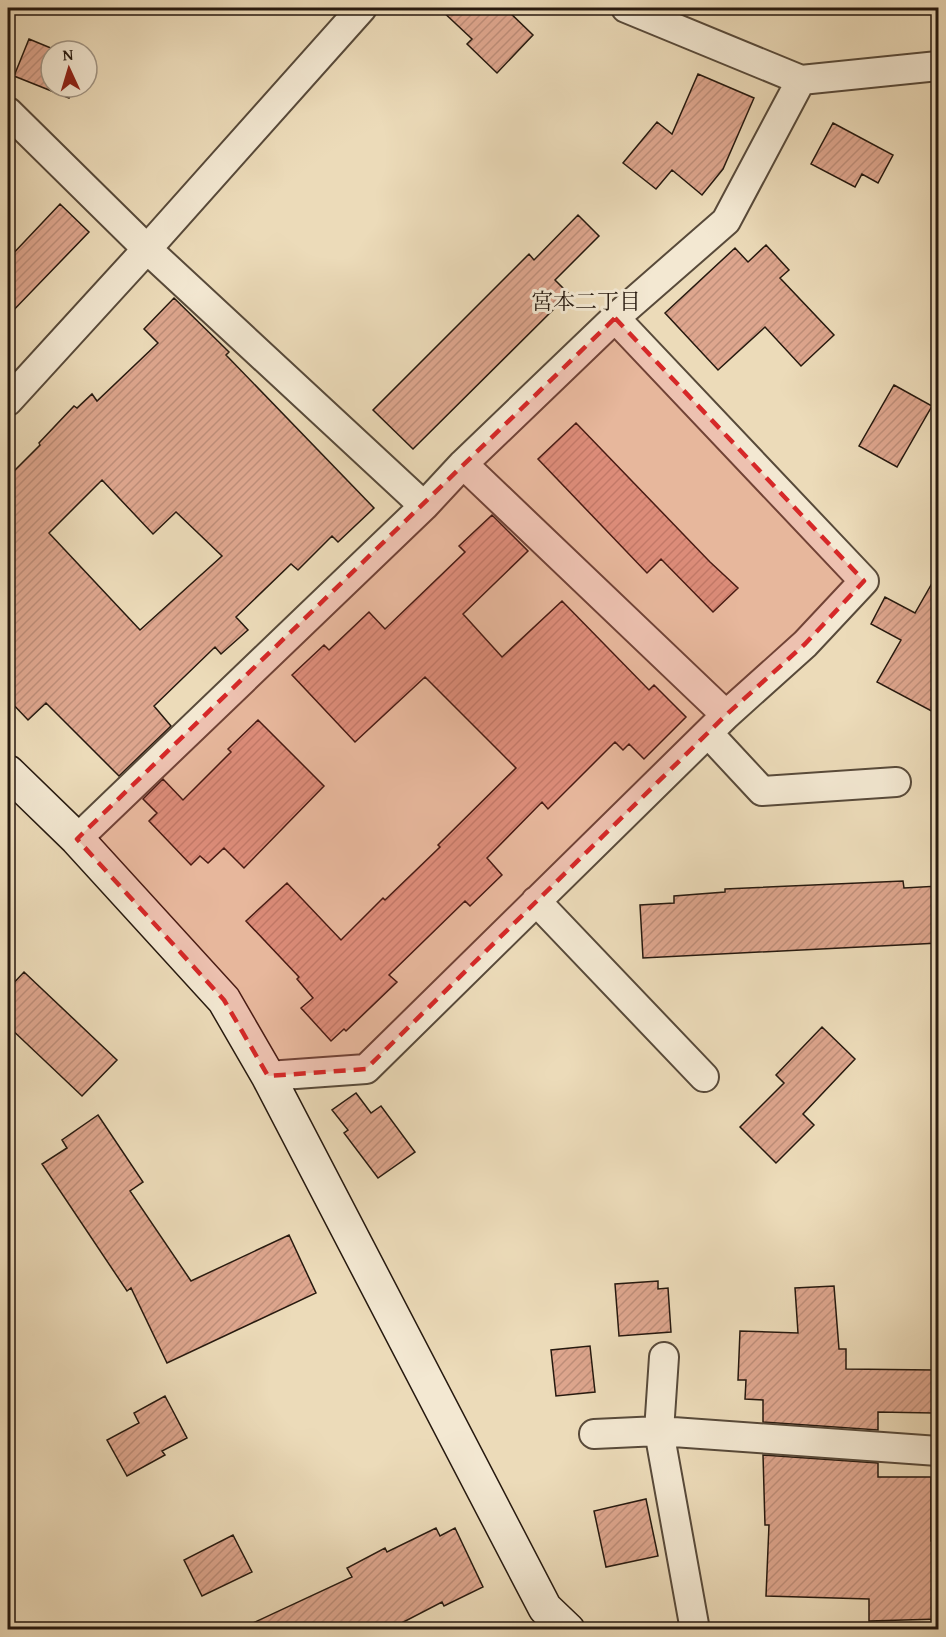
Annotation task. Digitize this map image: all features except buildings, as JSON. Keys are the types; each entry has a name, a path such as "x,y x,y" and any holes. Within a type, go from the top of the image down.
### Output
{"street":[{"path":"8,401 362,8"},
{"path":"626,8 801,80 939,66"},
{"path":"77,839 424,506 463,464 615,318 726,221 801,80"},
{"path":"8,112 147,249 424,506"},
{"path":"268,1076 366,1069 717,724 805,644 864,581 615,318"},
{"path":"463,464 717,724 762,791 896,782"},
{"path":"8,772 77,839 224,1000 268,1076 545,1608 568,1629"},
{"path":"536,901 704,1077"},
{"path":"663,1357 659,1431 695,1629"},
{"path":"594,1434 659,1431 939,1451"}],"highlighted area":[{"path":"615,318 864,581 805,644 726,715 366,1069 268,1076 224,1000 77,839"}],"district":[{"name":"宮本二丁目","path":"586,301"}]}
